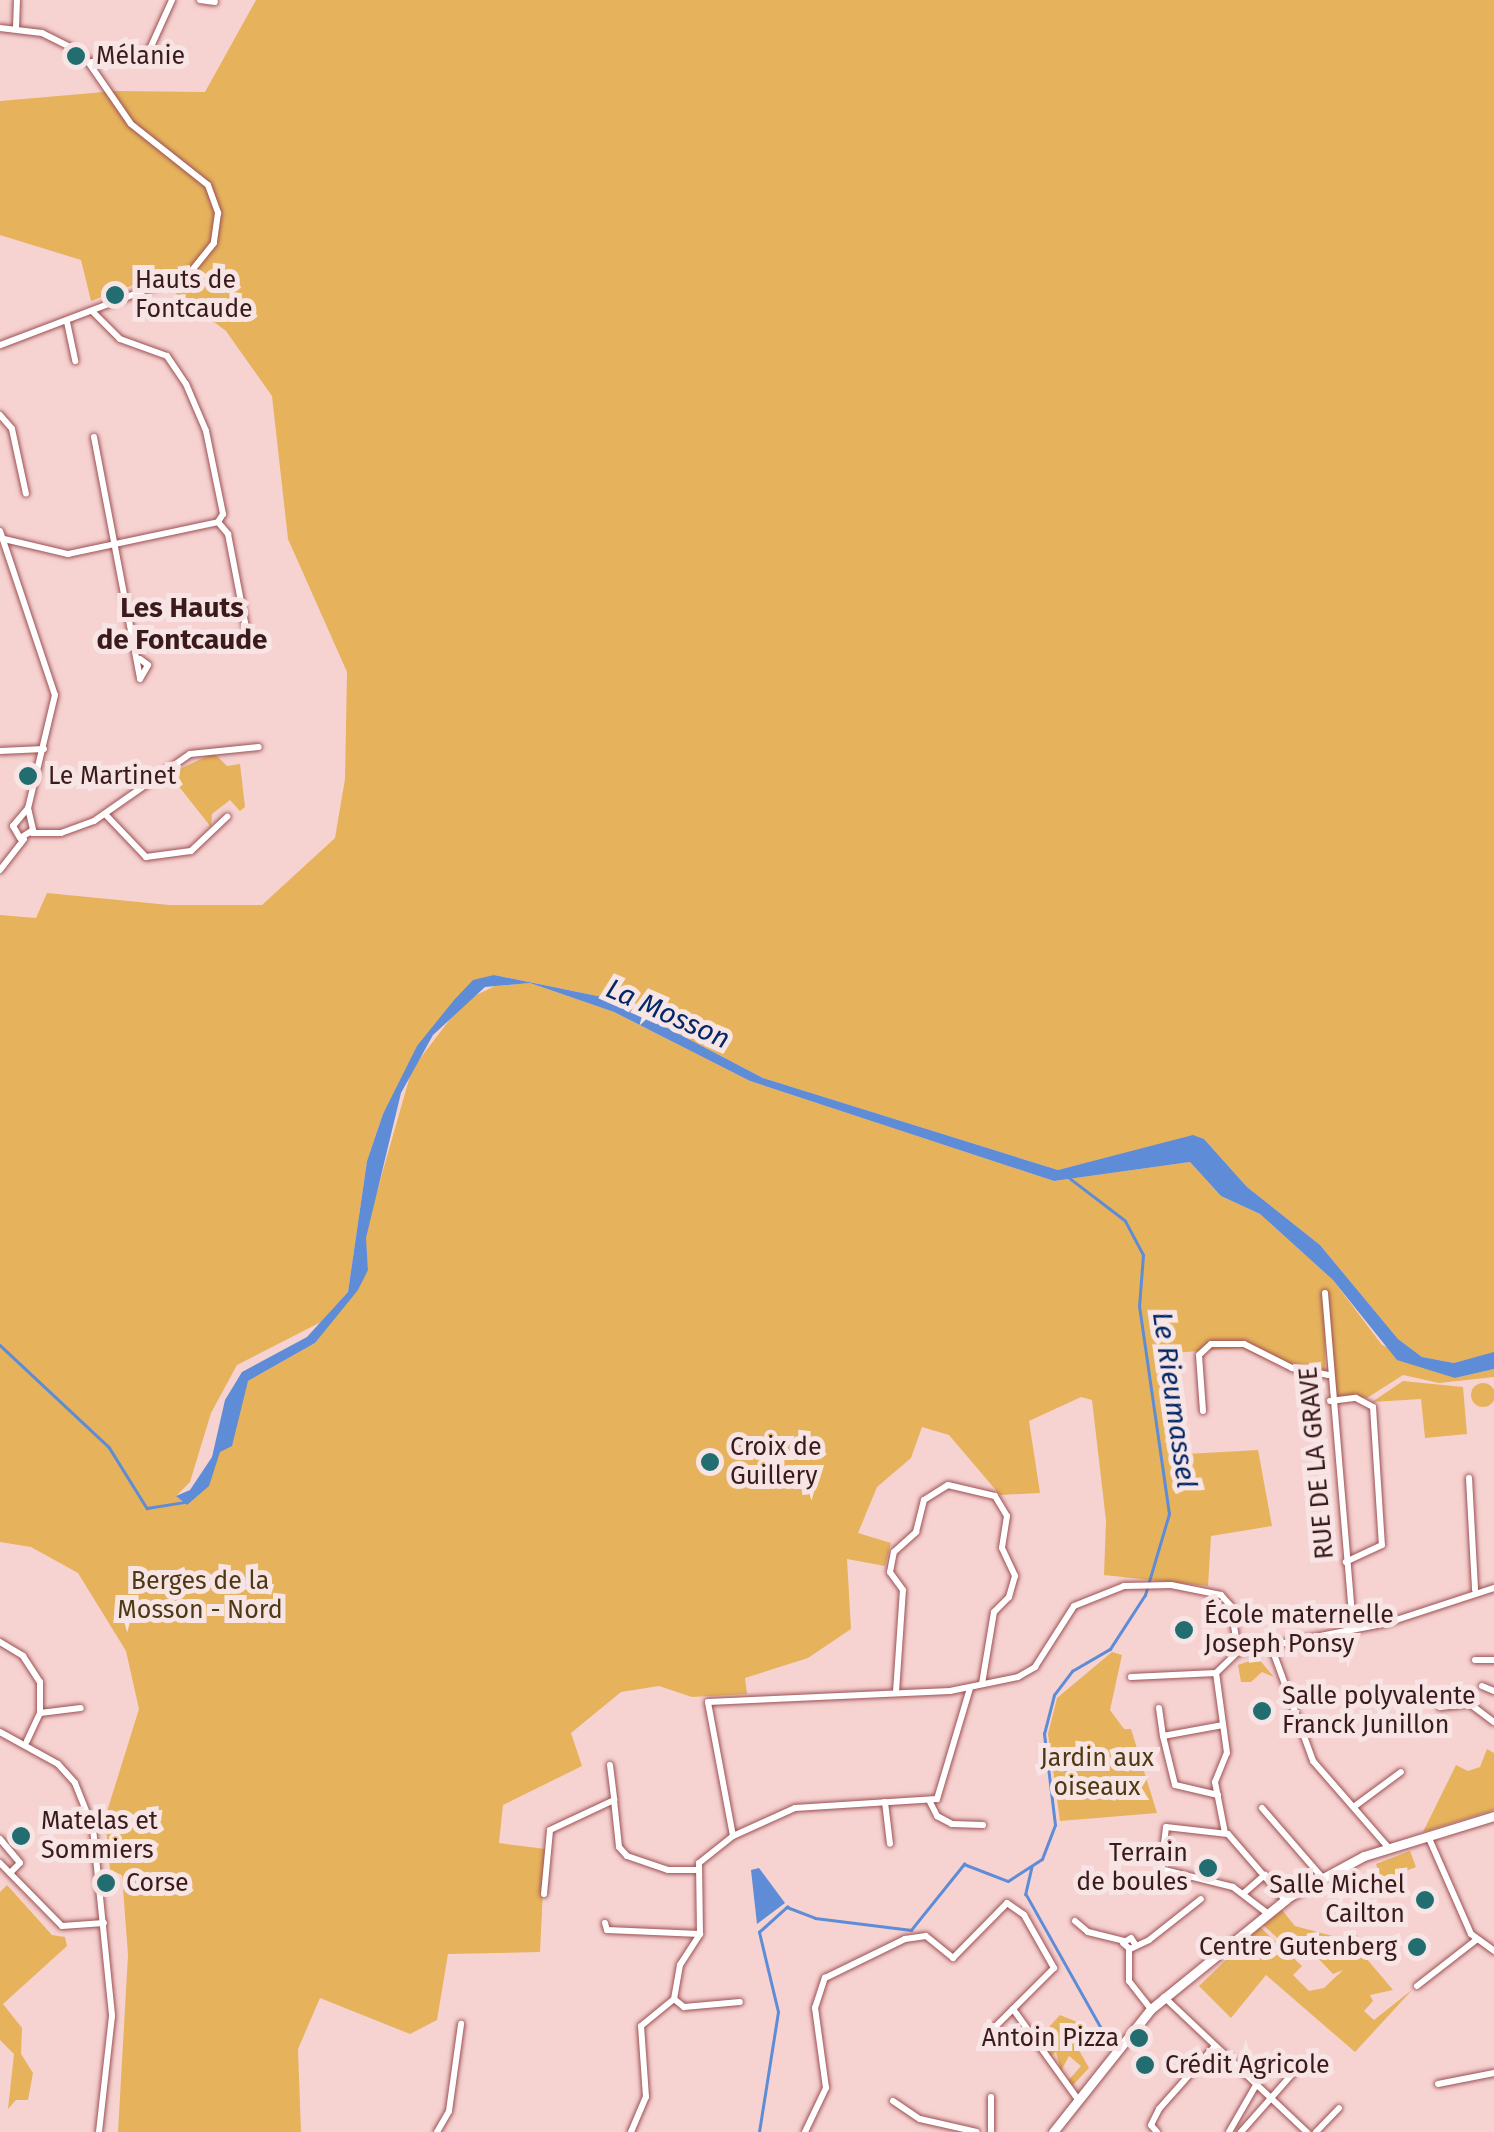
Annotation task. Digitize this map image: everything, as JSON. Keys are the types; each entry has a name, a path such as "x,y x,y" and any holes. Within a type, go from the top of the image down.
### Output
{"street":[{"path":"16,0 16,28"},
{"path":"92,62 149,51 172,0"},
{"path":"200,0 215,2"},
{"path":"0,28 16,28 66,42 92,62 131,124 208,186 218,214 214,244 200,266 93,312 0,344"},
{"path":"4,539 68,554 218,522 223,514 206,431 174,362 120,339 93,312"},
{"path":"67,322 75,361"},
{"path":"0,414 12,429 26,494"},
{"path":"94,436 140,659"},
{"path":"218,522 228,534 249,643 235,646"},
{"path":"0,530 53,680 54,711 28,808 29,824 0,870"},
{"path":"20,838 13,826 29,824 42,831 61,833 106,815 190,754 259,747"},
{"path":"0,751 44,749"},
{"path":"106,815 146,857 192,851 227,817"},
{"name":"RUE DE LA GRAVE","path":"1324,1293 1330,1401 1353,1629"},
{"path":"1203,1411 1199,1354 1211,1344 1244,1344 1292,1368 1328,1375"},
{"path":"1330,1401 1356,1398 1373,1407 1382,1545 1346,1562"},
{"path":"1469,1478 1475,1590"},
{"path":"896,1692 903,1590 890,1572 894,1552 916,1532 924,1500 948,1485 995,1496 1007,1516 1002,1548 1015,1576 1009,1597 994,1612 982,1684"},
{"path":"734,1836 708,1702 970,1688 1030,1671 1084,1599 1148,1585 1227,1600 1238,1652"},
{"path":"1131,1677 1216,1673 1238,1652 1353,1629 1475,1590 1494,1588"},
{"path":"0,1642 36,1672 40,1713 27,1741"},
{"path":"1271,1646 1313,1762 1388,1847"},
{"path":"1475,1660 1494,1660"},
{"path":"1216,1673 1227,1753 1215,1777 1224,1833 1285,1900"},
{"path":"1482,1686 1494,1691"},
{"path":"930,1802 946,1774 970,1688"},
{"path":"1440,1707 1470,1704 1494,1722"},
{"path":"40,1713 80,1708"},
{"path":"1159,1708 1175,1785 1218,1795"},
{"path":"1163,1736 1223,1726"},
{"path":"0,1732 27,1741 58,1764 86,1808 104,1924 112,2036 99,2132"},
{"path":"610,1765 619,1847 626,1856 668,1870 696,1870 734,1836 795,1808 930,1802"},
{"path":"1355,1806 1401,1772"},
{"path":"544,1894 550,1830 614,1800"},
{"path":"86,1808 93,1801"},
{"path":"885,1802 890,1844"},
{"path":"930,1802 937,1816 952,1824 983,1826"},
{"path":"1262,1808 1321,1876"},
{"path":"1053,2132 1151,2009 1285,1900 1321,1876 1388,1847 1494,1816"},
{"path":"1224,1833 1166,1827 1161,1869 1244,1893 1267,1914"},
{"path":"1428,1836 1476,1940 1494,1952"},
{"path":"0,1839 20,1863 10,1873"},
{"path":"0,1863 62,1926 104,1924"},
{"path":"631,2132 646,2097 641,2026 674,1999 680,1965 700,1934 696,1870"},
{"path":"1244,1893 1265,1874"},
{"path":"1132,1947 1201,1898"},
{"path":"806,2132 826,2088 815,2008 825,1978 905,1939 926,1936 952,1958 1008,1903 1024,1915 1054,1968 991,2031"},
{"path":"1075,1921 1088,1932 1124,1941 1132,1947"},
{"path":"606,1922 608,1930 700,1934"},
{"path":"1417,1986 1476,1940"},
{"path":"1132,1947 1130,1981 1151,2009"},
{"path":"1164,1997 1307,2132"},
{"path":"674,1999 684,2007 740,2002"},
{"path":"1013,2008 1079,2100"},
{"path":"437,2132 448,2110 461,2024"},
{"path":"1157,2132 1150,2125 1159,2109 1215,2046"},
{"path":"1241,2132 1302,2063"},
{"path":"1438,2084 1494,2072"},
{"path":"1229,2132 1256,2085"},
{"path":"991,2097 991,2132"},
{"path":"894,2101 920,2120 977,2132"},
{"path":"1316,2132 1339,2108"}],"green space":[{"name":"Berges de la Mosson - Nord","path":"256,0 1494,0 1494,1353 1454,1363 1422,1357 1398,1339 1320,1245 1247,1187 1204,1139 1193,1136 1058,1170 763,1078 612,999 494,975 454,1000 383,1114 367,1161 348,1292 321,1322 237,1365 211,1413 190,1482 176,1496 187,1505 209,1477 248,1381 315,1343 368,1270 365,1233 412,1069 464,1001 495,986 530,983 614,1012 750,1081 1054,1181 1190,1162 1221,1196 1260,1214 1333,1280 1382,1345 1455,1378 1494,1369 1494,1377 1439,1383 1403,1375 1367,1398 1333,1396 1325,1294 1325,1379 1302,1376 1242,1348 1157,1354 1169,1455 1258,1450 1272,1526 1211,1536 1208,1586 1104,1575 1106,1521 1092,1400 1081,1397 1029,1421 1040,1493 1000,1495 949,1435 922,1427 911,1458 877,1487 858,1533 891,1543 885,1566 847,1559 851,1629 808,1658 745,1678 747,1694 692,1697 659,1686 621,1692 571,1733 582,1766 503,1805 499,1843 545,1849 540,1952 448,1954 437,2020 410,2034 320,1998 298,2049 301,2132 118,2132 128,1955 122,1875 110,1870 105,1818 139,1709 126,1651 78,1573 31,1547 0,1542 0,915 36,918 47,893 169,905 262,905 335,838 345,779 347,672 288,539 272,396 226,331 170,289 149,279 91,301 81,260 0,235 0,101 116,91 205,92"},
{"path":"214,753 227,766 240,764 245,807 240,811 230,800 212,814 211,827 169,774"},
{"path":"1403,1381 1463,1387 1467,1434 1425,1438 1421,1399 1372,1402"},
{"path":"1483,1383 1495,1395 1483,1407 1471,1395"},
{"name":"Jardin aux oiseaux","path":"1112,1652 1122,1655 1110,1710 1124,1729 1131,1729 1157,1813 1060,1821 1048,1734 1057,1698"},
{"path":"1258,1658 1274,1677 1262,1672 1251,1682 1241,1682 1238,1665"},
{"path":"1487,1749 1494,1753 1494,1810 1423,1832 1456,1765 1468,1771 1480,1767"},
{"path":"1410,1851 1416,1867 1382,1880 1376,1864"},
{"path":"7,1885 52,1935 65,1937 67,1946 3,2004 22,2028 21,2054 33,2073 28,2100 16,2100 8,2109 14,2054 0,2040 0,1892"},
{"path":"1282,1910 1295,1926 1344,1939 1350,1930 1375,1950 1366,1958 1393,1990 1370,1995 1373,2001 1364,2011 1374,2020 1413,1989 1355,2052 1266,1975 1231,2018 1199,1986 1260,1927 1302,1966 1293,1975 1309,1991 1324,1988 1343,1970 1333,1974 1313,1953 1302,1960 1263,1925"},
{"path":"1060,2015 1084,2025 1072,2038 1089,2068 1073,2085 1067,2082 1081,2066 1069,2056 1061,2071 1056,2052 1051,2056 1039,2038"}],"water":[{"path":"494,975 612,999 763,1078 1058,1170 1193,1135 1204,1139 1247,1187 1320,1245 1398,1339 1422,1357 1454,1363 1494,1352 1494,1369 1455,1378 1397,1360 1333,1280 1260,1214 1221,1196 1190,1162 1054,1181 750,1081 614,1012 530,983 485,987 433,1035 401,1093 366,1238 368,1270 358,1290 315,1343 248,1381 232,1446 220,1452 209,1486 187,1505 176,1496 190,1490 212,1457 225,1400 242,1372 307,1337 348,1292 367,1161 383,1114 417,1046 473,980"},
{"path":"759,1868 785,1903 757,1924 751,1870"}],"waterway":[{"name":"Le Rieumassel","path":"759,2132 778,2012 759,1932 787,1907 815,1918 911,1930 964,1864 1008,1881 1042,1859 1055,1825 1044,1734 1054,1695 1072,1671 1110,1649 1145,1595 1169,1514 1139,1307 1143,1255 1125,1221 1070,1179"},
{"name":"La Mosson","path":"0,1345 109,1447 147,1508 184,1502"},
{"path":"1032,1867 1026,1894 1109,2042"}],"place":[{"name":"Mélanie","path":"76,56"},
{"name":"Hauts de Fontcaude","path":"115,295"},
{"name":"Le Martinet","path":"28,776"},
{"name":"Croix de Guillery","path":"710,1462"},
{"name":"École maternelle Joseph Ponsy","path":"1184,1630"},
{"name":"Salle polyvalente Franck Junillon","path":"1262,1711"},
{"name":"Matelas et Sommiers","path":"21,1836"},
{"name":"Terrain de boules","path":"1208,1868"},
{"name":"Corse","path":"106,1883"},
{"name":"Salle Michel Cailton","path":"1425,1900"},
{"name":"Centre Gutenberg","path":"1417,1947"},
{"name":"Antoin Pizza","path":"1139,2038"},
{"name":"Crédit Agricole","path":"1145,2065"}],"district":[{"name":"Les Hauts de Fontcaude","path":"182,624"}]}
